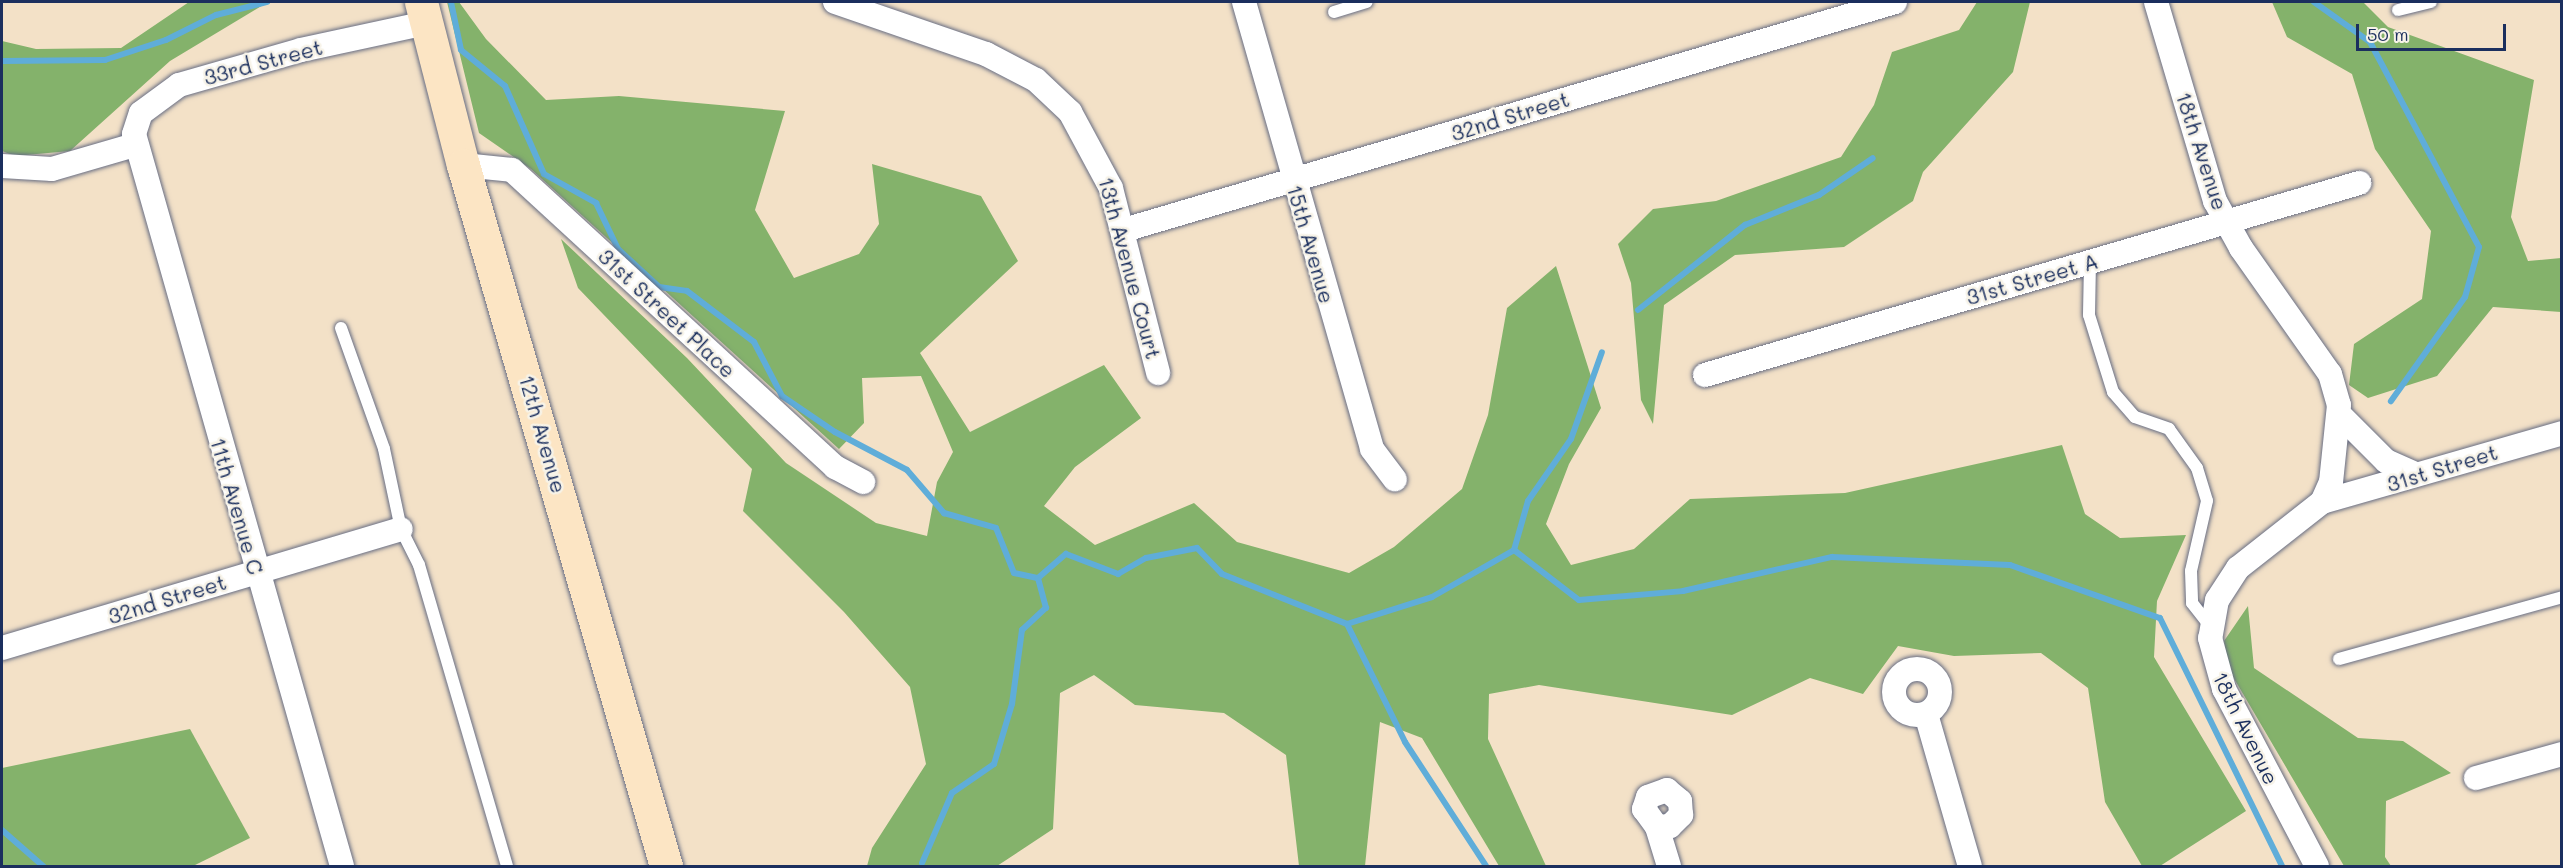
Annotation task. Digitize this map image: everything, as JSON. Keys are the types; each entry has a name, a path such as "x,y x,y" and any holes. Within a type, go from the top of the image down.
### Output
{"street":[{"name":"13th Avenue Court","path":"835,2 986,54 1036,80 1086,133 1124,230 1158,373"},
{"name":"15th Avenue","path":"1244,2 1293,180 1372,449 1395,479"},
{"name":"32nd Street","path":"1124,230 1895,2"},
{"name":"18th Avenue","path":"2156,2 2226,222 2330,374 2340,415 2331,482 2322,502 2238,568 2217,600 2211,627 2214,660 2224,689 2317,867"},
{"name":"33rd Street","path":"134,145 141,113 179,85 424,13"},
{"name":"12th Avenue","path":"424,13 463,165 666,867"},
{"path":"2,166 52,169 134,145"},
{"name":"11th Avenue C","path":"134,145 342,867"},
{"name":"31st Street Place","path":"463,165 512,170 835,467 863,482"},
{"name":"31st Street A","path":"1705,375 2359,183"},
{"path":"2340,415 2386,461 2415,474"},
{"name":"31st Street","path":"2322,502 2562,433"},
{"name":"32nd Street","path":"2,648 401,529"},
{"path":"1926,714 1970,867"},
{"path":"2475,778 2562,754"},
{"path":"1657,827 1669,867"}],"lane":[{"path":"1334,12 1367,2"},
{"path":"2398,10 2431,2"},
{"path":"2090,262 2094,338 2113,392 2135,417 2169,429 2198,468 2207,501 2191,571 2192,603 2211,627"},
{"path":"341,328 384,449 401,529 419,565 507,867"},
{"path":"2338,659 2562,597"}],"green space":[{"path":"189,2 268,2 170,61 70,151 15,156 2,151 2,41 36,49 121,48"},
{"path":"447,2 459,2 486,39 546,100 619,96 785,111 755,210 794,278 859,254 879,224 872,164 981,196 1018,261 920,353 970,432 1104,365 1141,418 1075,467 1044,506 1095,545 1194,503 1237,542 1349,573 1394,547 1462,489 1488,415 1507,308 1556,266 1601,408 1569,464 1546,524 1571,565 1634,549 1690,499 1845,493 2062,445 2085,514 2120,538 2186,535 2157,601 2154,657 2246,811 2160,866 2142,866 2105,802 2088,688 2041,653 1954,656 1898,646 1863,694 1810,678 1732,715 1539,685 1489,694 1488,739 1546,866 1499,866 1422,738 1380,722 1365,866 1299,866 1286,755 1224,713 1135,705 1094,675 1060,693 1053,829 997,866 867,866 872,848 926,764 910,687 844,612 743,511 752,469 578,288 561,239 687,358 786,463 876,523 927,536 937,482 953,452 921,376 862,378 864,423 839,449 531,169 479,133"},
{"path":"1977,2 2030,2 2013,72 1923,172 1913,201 1844,247 1735,255 1664,305 1653,424 1641,400 1631,283 1618,244 1653,209 1716,201 1841,157 1874,105 1892,52 1959,30"},
{"path":"2272,2 2363,2 2388,27 2534,80 2511,217 2528,261 2561,258 2561,312 2493,307 2437,376 2368,398 2349,385 2354,344 2422,299 2431,231 2375,149 2352,74 2287,37"},
{"path":"2248,606 2254,668 2358,738 2403,741 2451,773 2386,801 2385,857 2391,866 2344,866 2229,670 2224,641"},
{"path":"190,729 250,838 193,866 2,866 2,768"}],"waterway":[{"path":"2,61 105,60 166,40 216,15 267,2"},
{"path":"451,2 461,50 505,86 544,174 596,203 618,249 659,287 687,291 754,342 782,396 835,432 907,470 944,513 996,528 1014,573 1038,578 1066,554 1118,574 1146,558 1197,548 1222,574 1347,624 1432,597 1514,550 1579,600 1683,591 1832,557 2010,565 2160,618 2282,866"},
{"path":"2314,2 2370,42 2479,247 2465,297 2391,401"},
{"path":"1638,310 1745,225 1819,195 1873,158"},
{"path":"1514,550 1528,501 1571,439 1602,352"},
{"path":"922,863 952,793 994,764 1012,704 1022,630 1046,608 1038,578"},
{"path":"1347,624 1405,742 1486,866"},
{"path":"2,830 43,866"}]}
